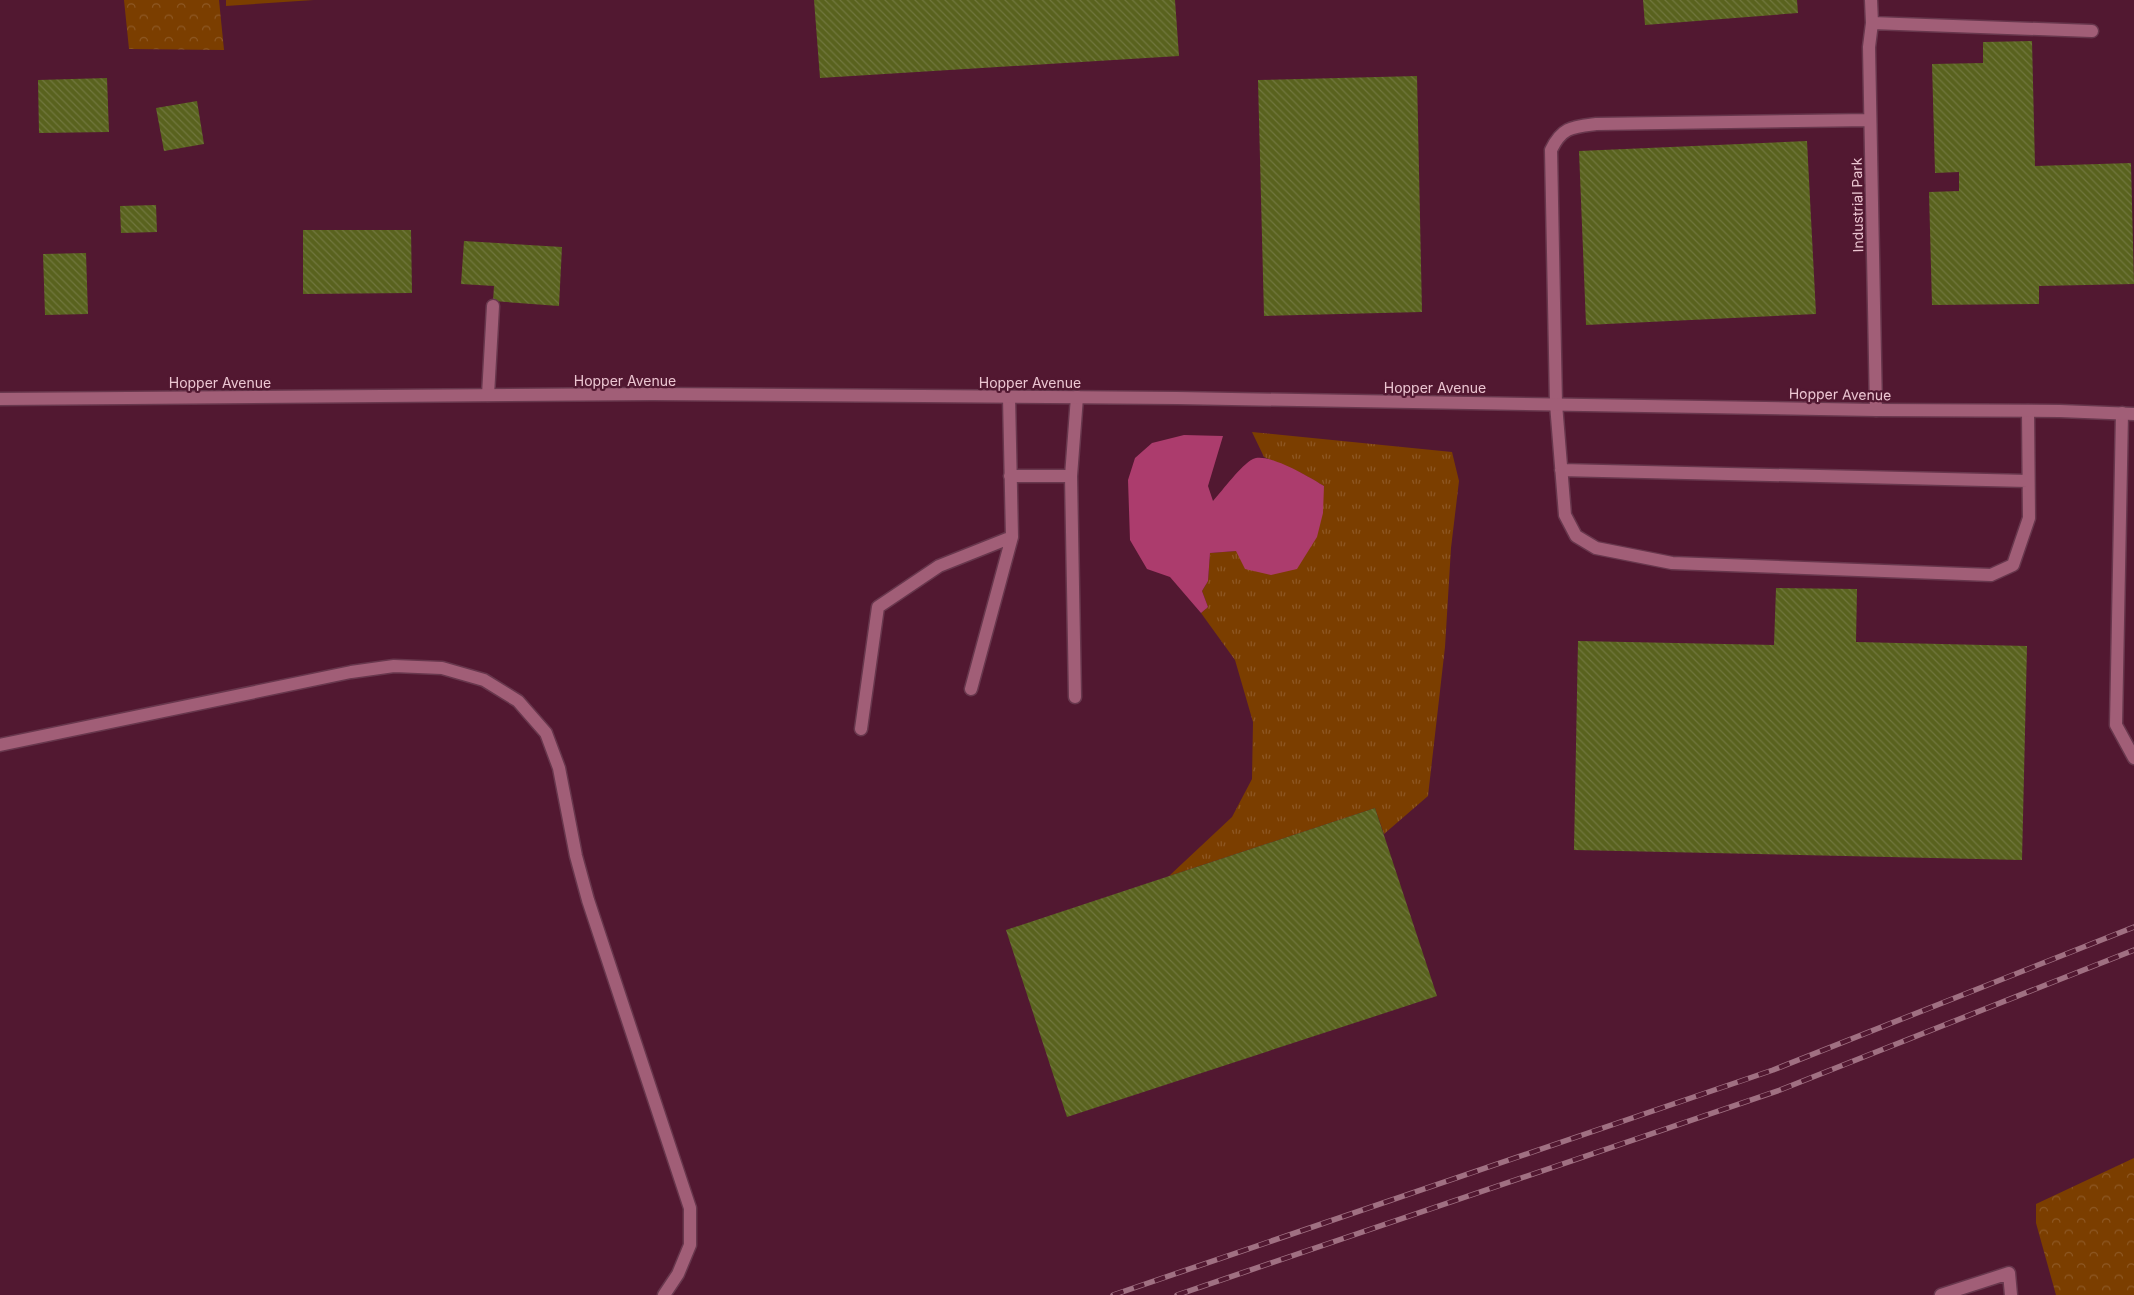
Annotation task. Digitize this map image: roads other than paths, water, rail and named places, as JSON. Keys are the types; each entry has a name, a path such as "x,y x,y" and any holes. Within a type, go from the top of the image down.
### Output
{"street":[{"name":"Industrial Park","path":"1871,0 1872,23 1869,47 1876,410"},
{"path":"1872,23 2092,31"},
{"path":"1870,120 1596,124 1573,127 1557,136 1551,150 1556,404 1565,515 1576,536 1596,548 1672,563 1991,574 2013,565 2029,518 2028,411"},
{"path":"488,395 493,306"},
{"name":"Hopper Avenue","path":"0,399 488,395 1077,397 2128,413"},
{"path":"971,689 1012,537 1009,397"},
{"path":"1075,697 1071,476 1077,397"},
{"path":"2128,413 2116,725 2134,758"},
{"path":"1561,470 2028,481"},
{"path":"1010,476 1071,476"},
{"path":"861,729 878,607 939,566 1012,537"},
{"path":"0,745 351,672 394,666 442,668 484,680 518,701 546,733 559,768 576,856 588,900 690,1208 690,1245 678,1274 664,1295"},
{"path":"1941,1295 2009,1273 2011,1295"}],"railway":[{"path":"1113,1295 1773,1070 2134,927"},
{"path":"1177,1295 1780,1090 2134,950"}]}
